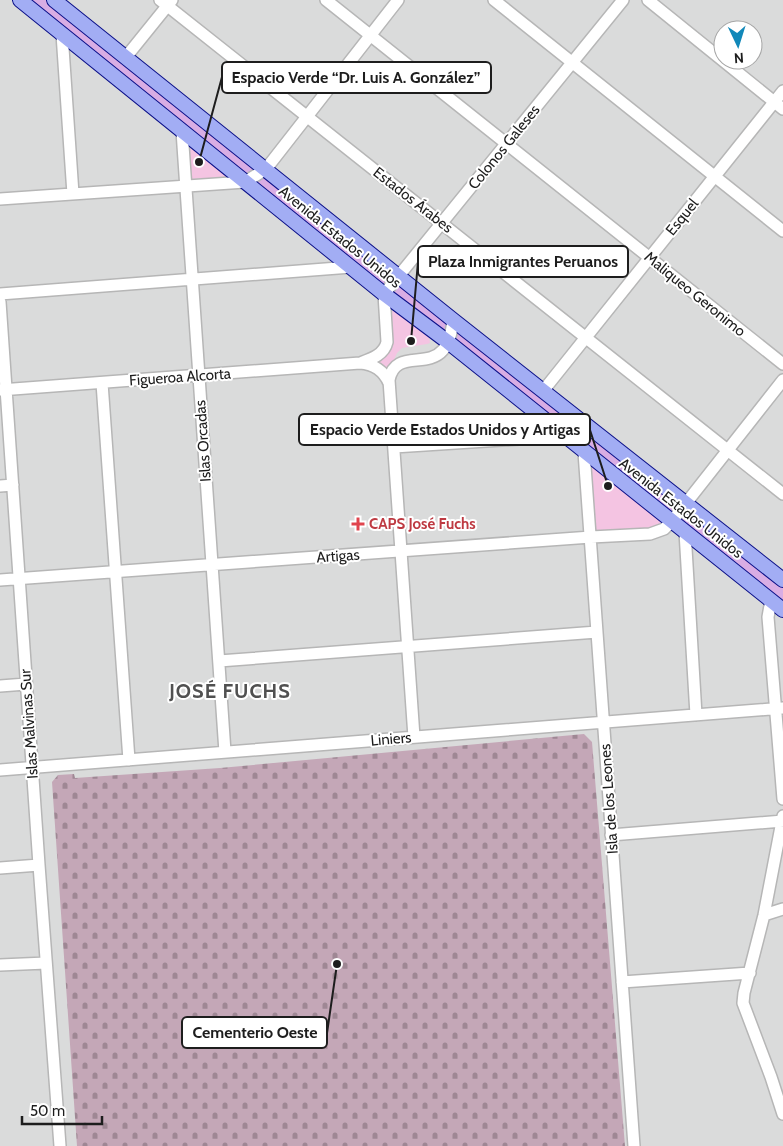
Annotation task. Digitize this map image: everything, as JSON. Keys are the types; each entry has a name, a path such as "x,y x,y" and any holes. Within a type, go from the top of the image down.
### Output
{"main road":[{"name":"Avenida Estados Unidos","path":"20,0 384,294 448,342 783,610"},
{"name":"Avenida Estados Unidos","path":"54,0 453,320 783,580"}],"street":[{"name":"Maliqueo Geronimo","path":"326,0 783,364"},
{"path":"0,199 246,182 266,169 398,0"},
{"path":"494,0 783,231"},
{"name":"Colonos Galeses","path":"384,294 623,0"},
{"path":"648,0 778,106"},
{"path":"126,58 167,2"},
{"name":"Estados Árabes","path":"167,2 306,116 783,494"},
{"path":"62,34 72,194"},
{"name":"Esquel","path":"542,390 714,176 778,106 783,91"},
{"name":"Islas Orcadas","path":"182,130 225,752"},
{"path":"0,294 351,267"},
{"path":"360,363 374,357 386,347 384,294"},
{"name":"Islas Malvinas Sur","path":"0,302 3,389 13,485 60,1146"},
{"path":"414,737 389,383 393,370 398,364 404,361 422,360 436,356 443,350 448,342 453,320"},
{"path":"360,363 377,369 385,375 389,383"},
{"name":"Figueroa Alcorta","path":"3,389 360,363"},
{"path":"672,521 783,380"},
{"path":"102,383 129,760"},
{"path":"394,448 565,436"},
{"name":"Isla de los Leones","path":"584,452 634,1146"},
{"path":"0,486 13,485"},
{"name":"Artigas","path":"0,580 650,534 664,529 672,521"},
{"path":"685,532 696,716"},
{"path":"771,600 768,618 779,708 783,800"},
{"path":"219,661 597,632"},
{"path":"0,686 26,684"},
{"name":"Liniers","path":"0,770 779,708"},
{"path":"783,816 764,915 743,1003 783,1114"},
{"path":"611,835 782,821"},
{"path":"0,868 39,865"},
{"path":"764,915 783,909"},
{"path":"0,965 46,963"},
{"path":"622,982 750,973"},
{"path":"771,1077 783,1073"}],"shaded area":[{"path":"0,0 783,0 783,1146 0,1146"},
{"path":"20,0 54,0 783,580 783,610"},
{"path":"189,147 229,177 191,179"},
{"path":"395,309 429,337 430,343 402,348 397,353 388,373 373,361 387,354 392,349 390,313"},
{"path":"586,453 670,520 650,534 591,537"}],"green space":[{"path":"584,734 592,742 625,1146 77,1146 52,782 58,775 74,774 75,778 220,768"}],"place":[{"name":"Espacio Verde “Dr. Luis A. González”","path":"199,162"},
{"name":"Plaza Inmigrantes Peruanos","path":"411,341"},
{"name":"Espacio Verde Estados Unidos y Artigas","path":"608,486"},
{"name":"CAPS José Fuchs","path":"358,524"},
{"name":"Cementerio Oeste","path":"337,964"}],"district":[{"name":"JOSÉ FUCHS","path":"230,691"}]}
